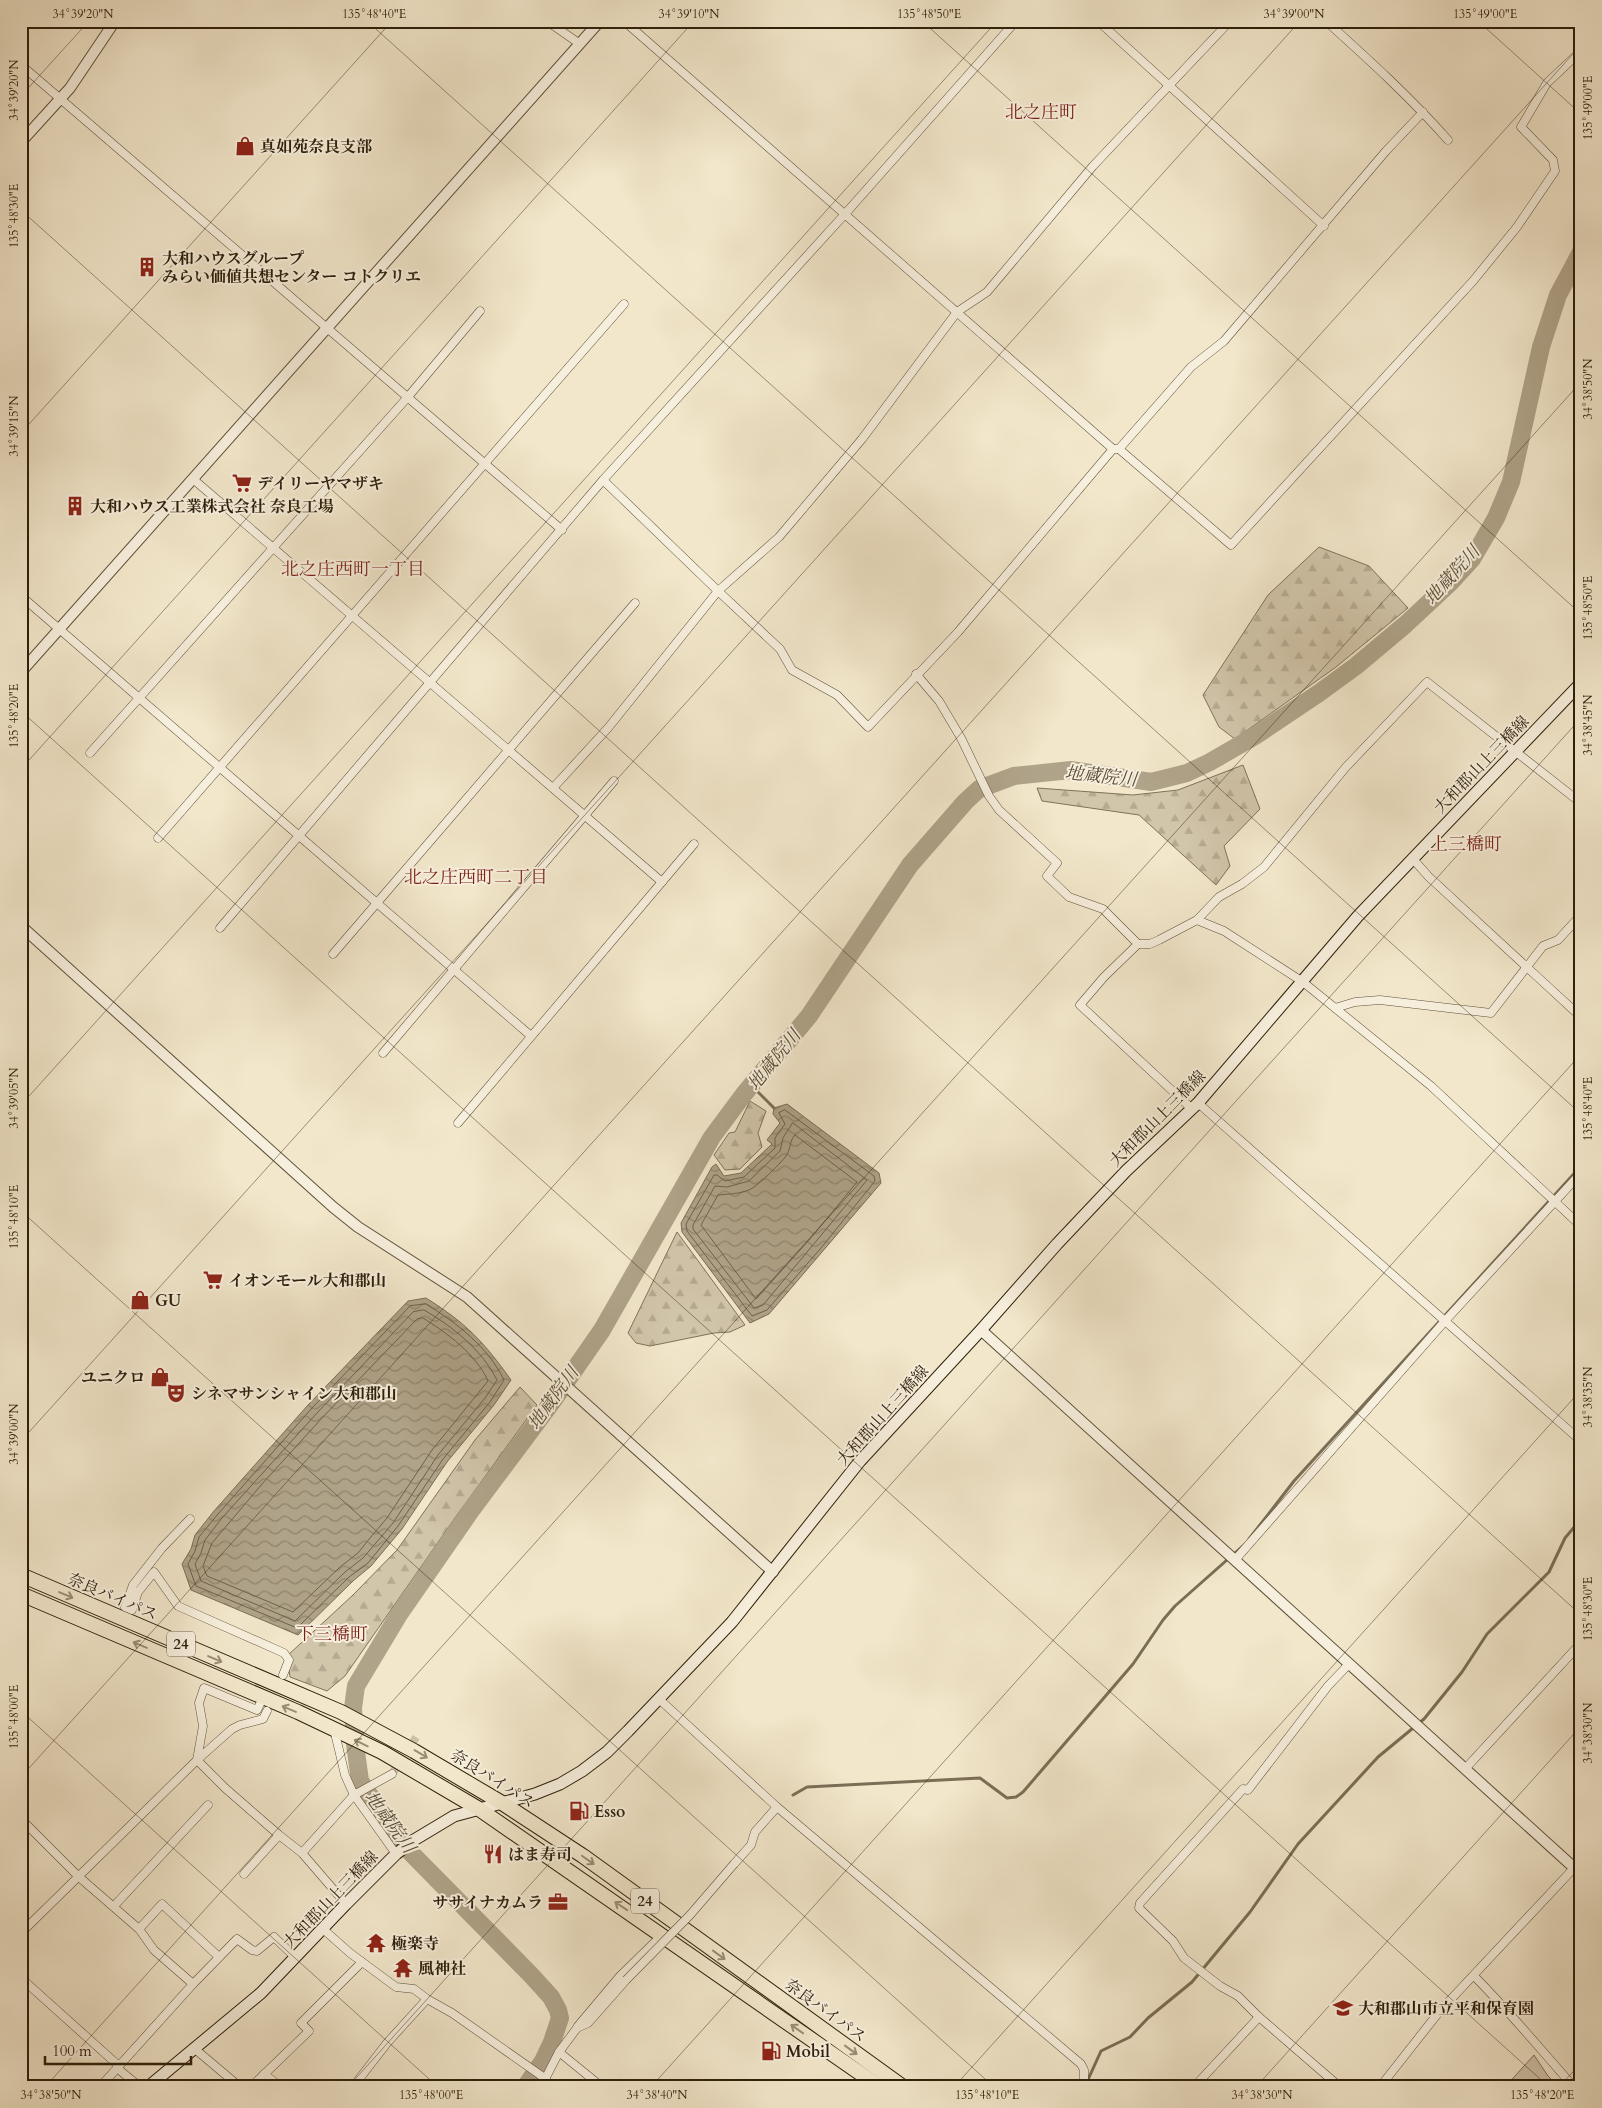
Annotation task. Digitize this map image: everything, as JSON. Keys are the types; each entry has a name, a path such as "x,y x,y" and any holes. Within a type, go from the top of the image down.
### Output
{"highway":[{"name":"奈良バイパス","path":"21,1575 341,1712 414,1751 502,1803 583,1856 903,2087"},
{"name":"奈良バイパス","path":"21,1594 265,1705 337,1731 382,1752 479,1809 663,1934 871,2084"}],"main road":[{"name":"大和郡山上三橋線","path":"148,2087 261,1993 397,1853 414,1840 454,1816 535,1794 560,1784 582,1771 607,1752 732,1622 860,1461 981,1330 1057,1244 1126,1171 1195,1106 1358,916 1581,683"}],"street":[{"path":"21,142 61,99 91,59 115,21"},
{"path":"547,21 580,44"},
{"path":"21,672 329,328 600,21"},
{"path":"624,21 957,312 1231,545 1473,282 1517,227 1555,171 1553,160 1520,127 1547,83 1581,51"},
{"path":"220,928 603,480 845,214 1016,21"},
{"path":"1098,21 1324,226"},
{"path":"553,788 608,728 718,591 778,537 862,438 957,312 987,292 1093,166 1230,21"},
{"path":"1326,21 1377,67 1423,112 1448,140"},
{"path":"21,65 329,328 484,465 562,530"},
{"path":"603,480 780,648 792,670 836,695 868,727 916,674 958,632 1116,449 1191,367 1224,341 1386,151 1423,112"},
{"path":"158,838 624,304"},
{"path":"90,753 407,398 480,311"},
{"path":"192,479 662,882"},
{"path":"21,596 138,699 300,835 531,1036"},
{"path":"333,954 635,603"},
{"path":"916,674 939,701 961,738 989,796 999,810 1057,863 1047,876 1069,897 1102,909 1138,944"},
{"path":"1581,803 1427,682 1346,767 1264,867 1242,884 1219,897 1198,920 1150,944 1138,944 1104,977 1080,1005 1442,1318 1581,1442"},
{"path":"383,1053 453,968 614,781"},
{"path":"458,1123 694,844"},
{"path":"1412,858 1429,877 1581,1016"},
{"path":"1334,1008 1355,1002 1380,1000 1491,1014 1543,946 1558,940 1581,915"},
{"path":"1198,920 1224,931 1303,982 1431,1086 1581,1226"},
{"path":"21,926 333,1207 358,1227 467,1296 773,1572"},
{"path":"1235,1560 1442,1318 1581,1173"},
{"path":"981,1330 1578,1871 1439,2012 1380,2087"},
{"path":"190,1519 162,1548 133,1585 125,1607 132,1610 138,1592 154,1572 178,1606 284,1653 290,1660 283,1675"},
{"path":"1465,1769 1578,1654 1581,1643"},
{"path":"1340,2087 1259,2017 1238,1996 1201,1973 1184,1958 1173,1941 1139,1908 1140,1903 1243,1789 1248,1790 1328,1686 1348,1664"},
{"path":"197,1760 203,1726 199,1703 204,1688 257,1710 265,1705"},
{"path":"659,1699 777,1807 1081,2064 1086,2084"},
{"path":"21,1933 197,1760 232,1729 263,1719 265,1705"},
{"path":"337,1731 345,1775 397,1853"},
{"path":"197,1760 225,1788 302,1853 346,1904"},
{"path":"302,1853 357,1793 392,1774"},
{"path":"114,1906 208,1805"},
{"path":"577,2028 588,2023 626,1980 690,1915 751,1845 755,1832 777,1807"},
{"path":"21,1819 79,1877 139,1929 154,1950 193,1984"},
{"path":"244,1874 279,1835"},
{"path":"139,1929 162,1904 219,1957"},
{"path":"322,1929 396,1987 414,1989 427,1999 452,2013 544,2078"},
{"path":"540,2087 559,2052 577,2028 620,1976 663,1934"},
{"path":"100,2087 193,1984 238,1939 252,1950 257,1951 274,1937 296,1958"},
{"path":"251,2087 309,2031 300,2023 362,1962"},
{"path":"1474,1976 1495,1996 1574,2087"},
{"path":"21,1978 140,2087"},
{"path":"354,2087 387,2043 427,1999"},
{"path":"1194,2087 1259,2017"},
{"path":"195,2049 240,2087"},
{"path":"559,2052 602,2087"},
{"path":"264,2074 281,2087"}],"green space":[{"path":"1319,547 1369,566 1408,608 1336,667 1235,739 1219,727 1203,695 1268,595"},
{"path":"1243,765 1260,809 1224,846 1230,866 1216,885 1139,815 1042,801 1037,788 1133,795 1178,790"},
{"path":"750,1101 766,1111 758,1133 762,1147 740,1169 725,1170 714,1155 729,1133 735,1132"},
{"path":"677,1232 745,1325 730,1332 714,1333 650,1346 636,1343 628,1333"},
{"path":"520,1387 537,1405 457,1515 345,1676 327,1691 290,1677 287,1656 353,1595 397,1550 475,1440"},
{"path":"1534,2055 1548,2076 1559,2087 1505,2087"}],"water":[{"path":"787,1104 879,1173 881,1183 769,1314 750,1323 682,1232 681,1223 712,1167 716,1164 724,1176 741,1173 772,1144 767,1140 780,1123 773,1114 774,1108"},
{"path":"426,1298 452,1316 473,1334 511,1380 494,1405 447,1462 402,1529 371,1566 298,1635 191,1590 182,1564 191,1549 195,1535 214,1511 308,1405 408,1301"}],"waterway":[{"name":"地蔵院川","path":"525,2087 543,2061 552,2042 560,2018 558,2010 551,1997 531,1975 413,1855 395,1833 360,1781 353,1708 356,1686 398,1616 472,1509 552,1402 602,1330 712,1137 744,1094 809,1016 910,865 965,802 979,789 1014,776 1071,770 1151,782 1187,773 1210,762 1255,736 1356,666 1406,624 1451,582 1472,559 1496,518 1511,482 1541,347 1558,295 1581,252"},
{"path":"752,1086 774,1108"},
{"path":"1249,1539 1294,1481 1581,1166"},
{"path":"1086,2084 1101,2051 1130,2037 1148,2018 1192,1982 1250,1912 1298,1844 1378,1757 1424,1719 1462,1672 1487,1634 1549,1572 1565,1538 1581,1519"},
{"path":"793,1795 807,1787 980,1778 1007,1798 1016,1797 1023,1792 1133,1664 1163,1620 1175,1606 1245,1544"}],"tunnel":[{"path":"392,1774 417,1736"}],"place":[{"name":"真如苑奈良支部","path":"245,146"},
{"name":"大和ハウスグループ みらい価値共想センター コトクリエ","path":"147,267"},
{"name":"デイリーヤマザキ","path":"242,483"},
{"name":"大和ハウス工業株式会社 奈良工場","path":"75,506"},
{"name":"イオンモール大和郡山","path":"213,1280"},
{"name":"GU","path":"140,1300"},
{"name":"ユニクロ","path":"160,1377"},
{"name":"シネマサンシャイン大和郡山","path":"176,1393"},
{"name":"Esso","path":"579,1811"},
{"name":"はま寿司","path":"493,1854"},
{"name":"ササイナカムラ","path":"558,1902"},
{"name":"極楽寺","path":"376,1943"},
{"name":"風神社","path":"403,1968"},
{"name":"大和郡山市立平和保育園","path":"1343,2008"},
{"name":"Mobil","path":"771,2051"}],"district":[{"name":"北之庄町","path":"1041,112"},
{"name":"北之庄西町一丁目","path":"353,569"},
{"name":"上三橋町","path":"1466,844"},
{"name":"北之庄西町二丁目","path":"476,877"},
{"name":"下三橋町","path":"332,1634"}]}
